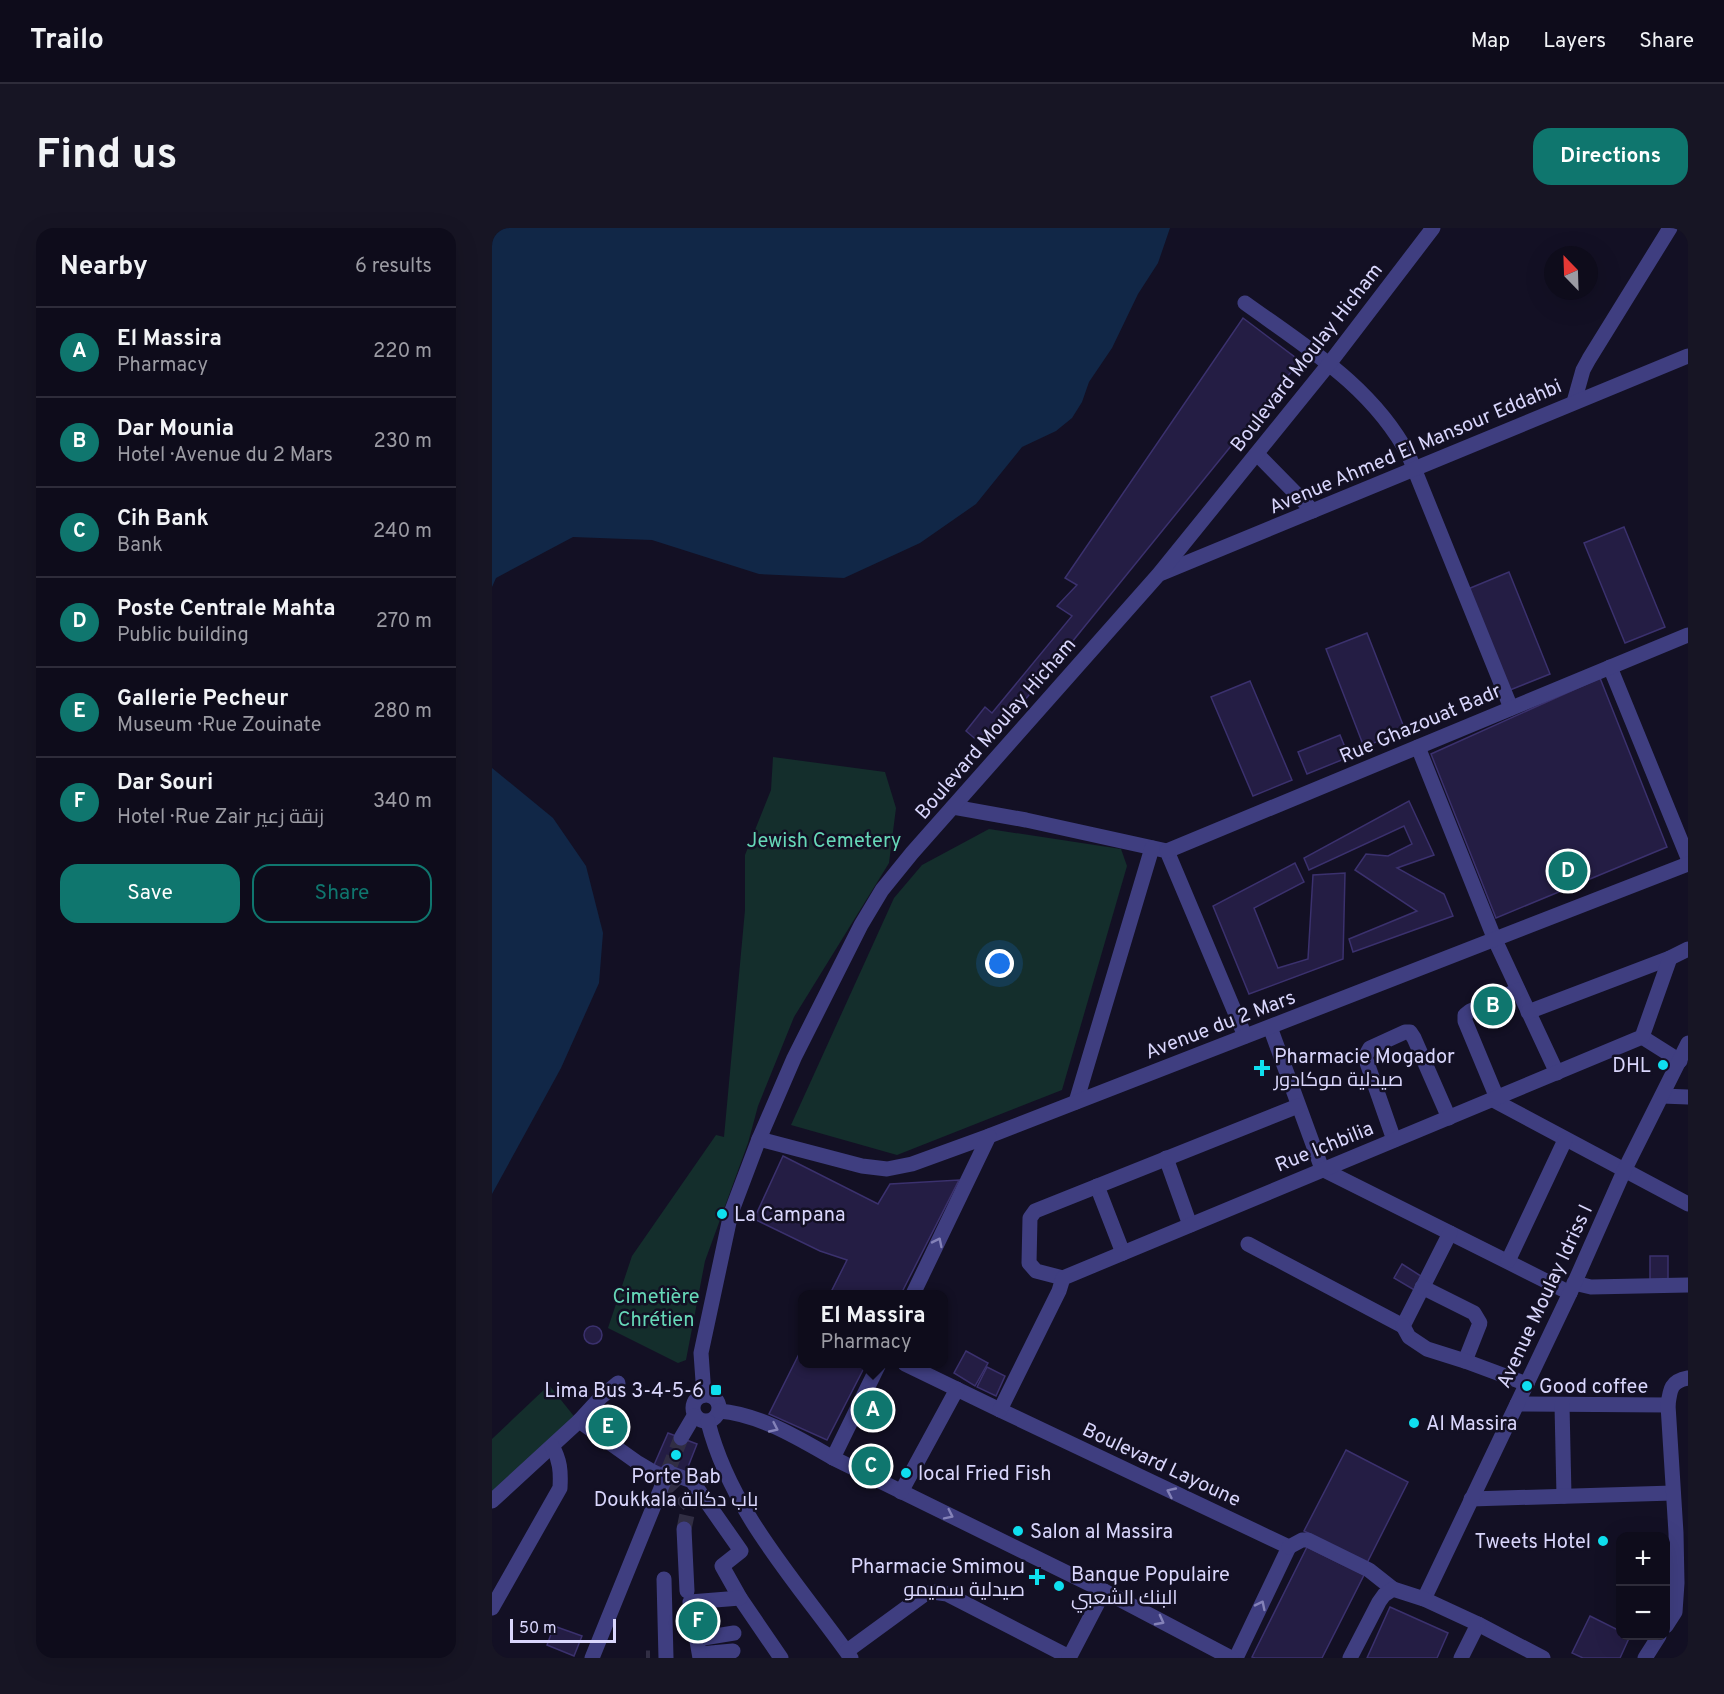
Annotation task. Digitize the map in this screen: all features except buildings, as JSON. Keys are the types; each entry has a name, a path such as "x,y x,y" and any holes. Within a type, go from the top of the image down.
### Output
{"street":[{"name":"Boulevard Moulay Hicham","path":"704,1395 701,1353 731,1213 759,1138 794,1058 861,926 882,890 1159,574 1329,364 1433,228"},
{"path":"1574,402 1579,381 1589,359 1670,228"},
{"path":"1245,303 1329,364 1377,408 1400,440 1511,708"},
{"name":"Avenue Ahmed El Mansour Eddahbi","path":"1159,574 1688,356"},
{"path":"1257,454 1313,512"},
{"name":"Rue Ghazouat Badr","path":"1167,851 1688,635"},
{"path":"1610,667 1688,858"},
{"path":"1418,747 1494,940 1557,1073"},
{"path":"953,807 1026,820 1167,851 1245,1036"},
{"path":"1076,1102 1152,848"},
{"name":"Avenue du 2 Mars","path":"759,1138 862,1166 887,1169 912,1164 1270,1028 1688,864"},
{"path":"1528,1012 1688,949"},
{"path":"1670,958 1642,1037 1680,1061"},
{"path":"1518,990 1465,1015 1465,1021 1495,1099 1565,1140 1688,1204"},
{"path":"1270,1028 1322,1169 1508,1262 1572,1288 1688,1285"},
{"path":"1394,1140 1365,1057 1370,1048 1405,1032 1410,1032 1414,1038 1449,1118"},
{"name":"Rue Ichbilia","path":"1063,1278 1642,1037"},
{"name":"Avenue Moulay Idriss I","path":"1424,1599 1572,1288 1624,1171 1688,1043"},
{"path":"1662,1095 1688,1097"},
{"path":"1000,1410 1059,1291 1063,1278 1036,1271 1029,1263 1031,1215 1040,1208 1298,1107"},
{"path":"915,1290 989,1136"},
{"path":"1508,1262 1565,1140"},
{"path":"1166,1158 1190,1225"},
{"path":"1097,1186 1123,1253"},
{"path":"1403,1326 1450,1233"},
{"path":"1248,1244 1403,1326 1409,1337 1417,1344 1527,1384"},
{"path":"1422,1287 1478,1317 1480,1323 1465,1361"},
{"path":"833,1458 877,1368"},
{"name":"Boulevard Layoune","path":"913,1368 1289,1547"},
{"path":"1670,1620 1682,1597 1682,1533 1673,1493 1668,1405 1670,1388 1673,1384 1688,1378"},
{"path":"492,1501 618,1383"},
{"path":"901,1492 957,1389"},
{"path":"681,1438 707,1416 719,1406 714,1397 704,1395 697,1398 692,1410 707,1416 740,1413 1104,1591 1231,1658"},
{"path":"1517,1404 1668,1405"},
{"path":"1562,1405 1564,1496"},
{"path":"707,1416 714,1448 726,1476 762,1538 849,1655 925,1594 933,1592 947,1594 1069,1657 1104,1591"},
{"path":"579,1421 638,1463 692,1481 741,1551"},
{"path":"492,1608 498,1586 560,1488 560,1467 552,1446"},
{"path":"592,1658 666,1474"},
{"path":"1471,1499 1673,1493"},
{"path":"684,1529 687,1591"},
{"path":"762,1538 722,1566 740,1598 781,1658"},
{"path":"1236,1658 1289,1547 1302,1540 1308,1540 1369,1570 1393,1589 1424,1599 1543,1658"},
{"path":"664,1578 666,1658"},
{"path":"1350,1658 1379,1602 1393,1589"},
{"path":"733,1651 700,1656 690,1602 740,1598"},
{"path":"1461,1658 1478,1624"},
{"path":"697,1639 734,1633"},
{"path":"1645,1658 1656,1640"}],"green space":[{"name":"Jewish Cemetery","path":"773,757 885,772 896,808 889,863 794,1017 758,1106 748,1143 705,1261 686,1360 678,1363 608,1328 632,1256 716,1135 724,1137 745,910 745,855 771,790"},
{"path":"989,829 1121,849 1127,866 1062,1090 897,1155 791,1125 894,898 922,865"},
{"path":"549,1385 577,1420 492,1498 492,1439"}],"water":[{"path":"492,228 1170,228 1158,263 1138,294 1112,348 1089,382 1082,402 1072,418 1056,431 1022,447 976,504 920,543 844,578 759,574 652,540 573,537 496,578 492,587"},
{"path":"492,768 553,818 586,866 603,933 599,983 561,1068 492,1194"}],"tunnel":[{"path":"668,1471 681,1438"},
{"path":"665,1479 689,1505 684,1529"}],"place":[{"name":"Poste Centrale Mahta","path":"1568,871"},
{"name":"Dar Mounia","path":"1493,1006"},
{"name":"DHL","path":"1663,1065"},
{"name":"Pharmacie Mogador صيدلية موكادور","path":"1262,1068"},
{"name":"La Campana","path":"722,1214"},
{"name":"Good coffee","path":"1527,1386"},
{"name":"Lima Bus 3-4-5-6","path":"716,1390"},
{"name":"El Massira","path":"873,1410"},
{"name":"Al Massira","path":"1414,1423"},
{"name":"Gallerie Pecheur","path":"608,1427"},
{"name":"Porte Bab Doukkala باب دكالة","path":"676,1455"},
{"name":"Cih Bank","path":"871,1466"},
{"name":"local Fried Fish","path":"906,1473"},
{"name":"Salon al Massira","path":"1018,1531"},
{"name":"Tweets Hotel","path":"1603,1541"},
{"name":"Pharmacie Smimou صيدلية سميمو","path":"1037,1577"},
{"name":"Banque Populaire البنك الشعبي","path":"1059,1586"},
{"name":"Dar Souri","path":"698,1621"}],"park label":[{"name":"Cimetière Chrétien","path":"656,1308"}]}
